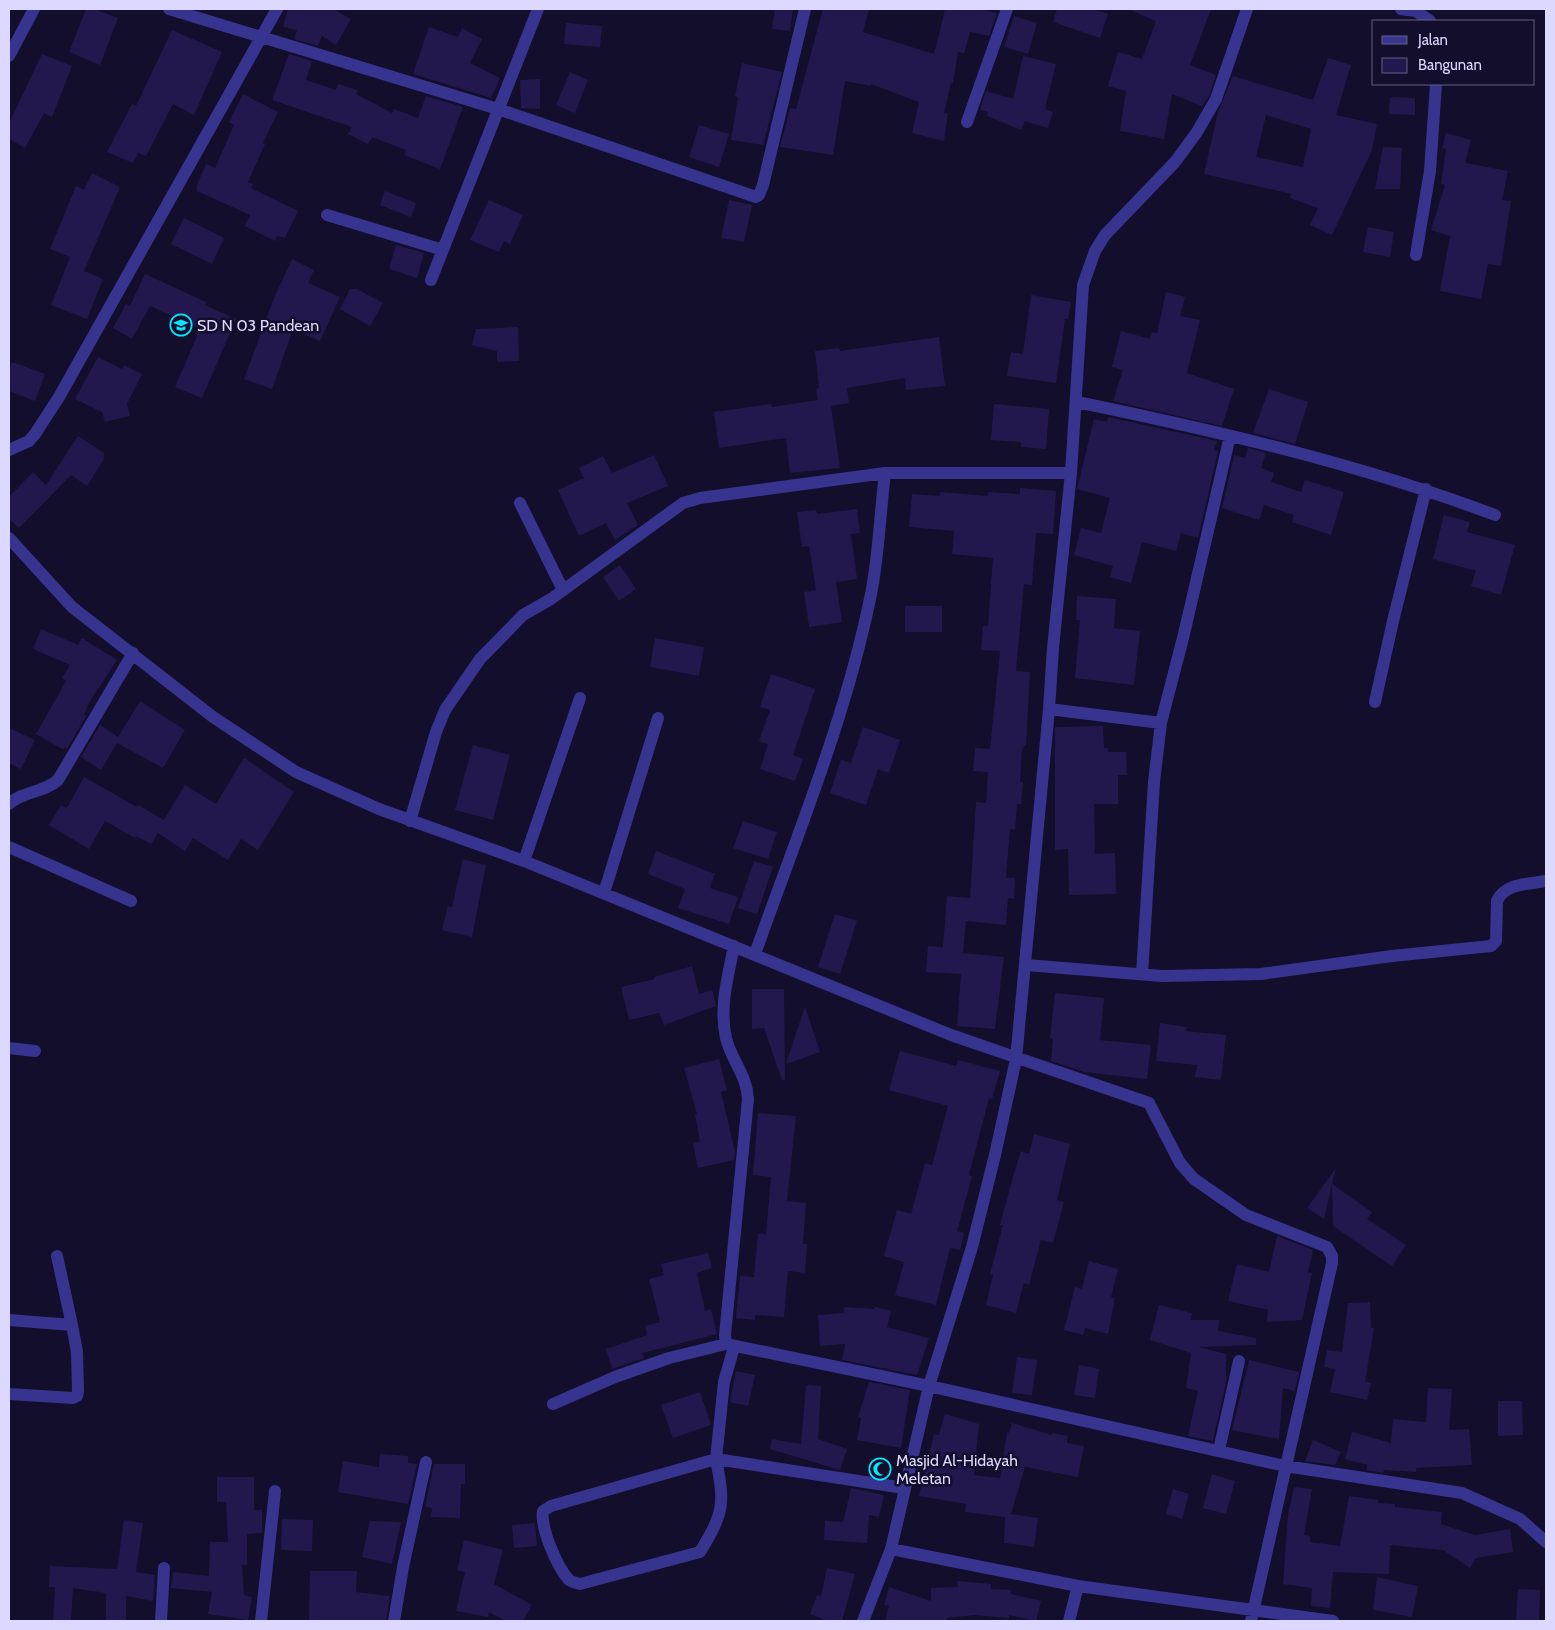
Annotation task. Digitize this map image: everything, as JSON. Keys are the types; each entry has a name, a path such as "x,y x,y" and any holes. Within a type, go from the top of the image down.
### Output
{"street":[{"path":"9,56 34,9"},
{"path":"169,9 498,108 757,197 763,185 806,9"},
{"path":"9,450 29,441 59,397 277,9"},
{"path":"431,280 538,9"},
{"path":"967,122 1007,9"},
{"path":"863,1621 891,1549 929,1386 972,1247 1016,1059 1026,965 1053,648 1071,473 1083,285 1095,251 1105,234 1175,162 1197,132 1216,99 1247,9"},
{"path":"1400,9 1416,11 1429,20"},
{"path":"1416,256 1430,171 1436,85"},
{"path":"326,215 443,250"},
{"path":"1077,402 1208,429 1426,489 1495,516"},
{"path":"1142,974 1154,782 1161,723 1184,634 1230,436"},
{"path":"410,821 436,732 445,710 480,659 513,624 683,503 885,473 1071,473"},
{"path":"755,954 823,770 841,710 871,592 885,473"},
{"path":"1376,702 1393,622 1426,489"},
{"path":"520,504 563,590"},
{"path":"9,538 72,607 213,717 288,767 410,821 524,861 1016,1059 1149,1104 1180,1163 1194,1179 1246,1215 1324,1245 1330,1251 1332,1262 1252,1615"},
{"path":"9,804 14,799 52,786 58,780 134,654"},
{"path":"524,861 580,698"},
{"path":"1049,709 1161,723"},
{"path":"604,893 658,718"},
{"path":"9,847 131,901"},
{"path":"1026,965 1162,976 1262,974 1392,956 1491,946 1496,941 1497,901 1500,895 1513,887 1546,881"},
{"path":"734,946 724,998 724,1019 726,1039 744,1076 748,1099 725,1335 730,1346 724,1382 716,1459 723,1502 716,1526 700,1552 580,1584 570,1581 559,1566 541,1520 542,1511 551,1506 716,1459 904,1488"},
{"path":"9,1048 35,1052"},
{"path":"9,1394 72,1398 77,1396 77,1352 57,1256"},
{"path":"9,1320 72,1325"},
{"path":"553,1404 615,1376 669,1358 730,1346 929,1386 1285,1466 1462,1493 1520,1519 1546,1542"},
{"path":"1219,1450 1239,1361"},
{"path":"394,1621 403,1567 426,1462"},
{"path":"261,1621 275,1491"},
{"path":"891,1549 1078,1586 1252,1615 1333,1621"},
{"path":"161,1621 164,1568"},
{"path":"1069,1621 1078,1586"}],"building":[{"path":"86,9 94,9 118,18 100,65 69,52"},
{"path":"288,9 333,9 351,19 336,45 322,36 318,46 294,39 297,30 283,27"},
{"path":"775,9 793,9 790,31 772,29"},
{"path":"823,9 869,9 863,32 934,54 945,9 978,9 997,13 989,36 970,32 964,53 958,52 953,83 951,83 944,113 948,114 944,141 912,133 919,102 871,84 871,86 845,81 833,155 780,147 790,108 796,109"},
{"path":"1057,9 1092,9 1108,14 1100,38 1053,22"},
{"path":"1128,9 1211,9 1190,65 1216,75 1209,96 1202,106 1172,94 1164,139 1120,131 1126,91 1108,86 1118,52 1142,59 1156,21"},
{"path":"1014,16 1037,23 1028,54 1004,47"},
{"path":"566,23 602,26 600,47 564,44"},
{"path":"429,27 458,37 462,28 482,39 470,63 500,78 491,98 413,74"},
{"path":"172,30 222,52 194,115 173,104 146,156 138,153 133,163 107,152 132,104 136,106"},
{"path":"42,54 72,66 52,117 44,113 25,148 9,139 9,123"},
{"path":"289,54 312,61 306,80 336,90 338,84 358,90 356,94 392,113 394,109 418,118 426,96 463,107 440,169 404,155 406,150 372,137 368,144 348,134 352,127 272,100"},
{"path":"1023,56 1056,64 1045,109 1053,112 1048,128 1025,121 1021,130 987,116 988,112 980,110 986,91 1013,99"},
{"path":"1328,58 1351,65 1336,115 1377,124 1372,150 1332,235 1310,225 1318,208 1290,198 1292,194 1204,174 1218,112 1233,76 1313,100","holes":["1266,115 1311,129 1303,167 1256,157"]},
{"path":"742,63 782,72 763,145 731,140 738,97 735,96"},
{"path":"570,72 588,80 575,113 556,105"},
{"path":"540,79 540,109 521,108 520,80"},
{"path":"243,94 278,112 263,143 265,144 248,182 253,184 251,188 298,211 285,238 277,236 275,241 245,226 250,215 197,191 197,185 206,164 215,168 234,125 229,122"},
{"path":"1390,97 1415,98 1415,115 1389,114"},
{"path":"699,125 729,134 719,167 689,157"},
{"path":"1446,133 1471,140 1465,163 1508,171 1502,200 1511,201 1501,266 1488,264 1481,299 1440,291 1450,236 1431,230 1445,185 1441,184 1446,149 1442,148"},
{"path":"1383,147 1402,148 1400,189 1375,189"},
{"path":"92,173 120,187 84,271 103,279 87,319 51,305 70,257 50,249 76,186 84,190"},
{"path":"385,191 416,203 411,217 380,205"},
{"path":"489,200 523,215 510,244 504,241 499,252 470,240"},
{"path":"729,200 752,205 744,242 721,238"},
{"path":"184,218 224,238 212,264 171,244"},
{"path":"1368,227 1394,232 1390,257 1363,252"},
{"path":"396,245 424,253 417,278 389,269"},
{"path":"292,259 314,270 308,283 340,297 320,341 293,329 272,389 244,379 274,298"},
{"path":"145,274 206,302 205,305 236,319 202,398 175,387 200,329 150,306 132,339 113,328 126,304 130,306"},
{"path":"350,289 357,289 383,303 370,326 340,309"},
{"path":"1166,292 1185,297 1180,316 1200,320 1187,373 1234,389 1222,426 1113,401 1123,370 1112,367 1121,331 1150,339 1152,332 1157,333"},
{"path":"1031,295 1071,302 1068,319 1065,319 1056,383 1007,376 1011,352 1023,354"},
{"path":"518,327 519,361 497,362 497,351 472,345 476,329"},
{"path":"939,337 945,386 906,390 905,378 847,388 849,403 831,406 840,468 790,473 786,438 719,448 714,412 771,404 772,407 818,400 816,389 819,388 815,351 839,348 840,351"},
{"path":"98,357 122,369 124,365 142,374 127,404 130,416 105,422 102,412 75,399"},
{"path":"12,362 45,374 35,401 9,391 9,371"},
{"path":"1269,389 1308,402 1295,444 1253,433"},
{"path":"994,404 1049,409 1046,449 1021,447 1021,442 991,440"},
{"path":"1108,417 1217,441 1214,450 1218,451 1198,538 1181,533 1176,551 1142,542 1131,583 1110,577 1113,566 1074,555 1081,528 1101,533 1110,498 1077,489 1094,419 1107,422"},
{"path":"78,436 104,453 104,459 87,486 71,475 19,528 9,519 9,497 33,472 46,485"},
{"path":"1248,448 1266,453 1261,468 1274,473 1271,482 1301,492 1305,480 1344,492 1331,535 1292,522 1294,515 1264,505 1259,520 1222,508 1234,455 1245,458"},
{"path":"654,455 668,486 627,503 638,525 615,540 606,523 579,536 558,490 584,478 579,468 603,456 612,473"},
{"path":"1020,488 1056,491 1053,534 1036,533 1032,585 1024,584 1016,671 1030,672 1026,744 1022,749 1020,782 1023,782 1021,804 1017,804 1015,830 1010,829 1006,878 1015,878 1014,899 1008,898 1006,925 966,921 963,953 1004,957 995,1029 957,1026 961,974 926,972 928,946 943,947 947,896 970,898 976,802 986,803 988,772 973,771 975,748 990,749 1000,651 981,650 983,626 988,626 993,558 952,554 954,531 909,527 912,494 940,496 940,492 988,496 988,492 1020,494"},
{"path":"857,509 860,533 851,534 857,579 836,582 842,622 809,627 804,592 816,590 809,546 802,547 797,512 816,510 817,514"},
{"path":"1444,515 1470,522 1467,532 1515,545 1501,595 1471,586 1476,571 1433,559"},
{"path":"620,565 636,589 619,601 603,577"},
{"path":"1077,596 1116,599 1114,628 1140,631 1134,685 1075,678 1080,620 1076,620"},
{"path":"905,606 942,606 942,632 905,632"},
{"path":"41,629 78,645 82,638 117,660 90,701 84,715 86,716 67,749 65,747 64,750 36,734 66,681 62,678 70,665 33,649"},
{"path":"655,638 704,647 699,676 650,667"},
{"path":"771,674 815,689 793,755 803,759 795,781 760,769 768,744 759,741 770,710 760,707"},
{"path":"140,701 185,730 163,768 117,743 101,770 81,757 100,725 118,737"},
{"path":"1103,726 1104,748 1108,748 1108,752 1126,752 1127,775 1118,775 1118,804 1094,804 1095,854 1115,853 1116,894 1069,895 1068,849 1055,850 1055,727"},
{"path":"863,727 900,740 889,773 878,769 866,805 830,793 841,760 851,763"},
{"path":"9,728 35,740 21,769 9,763"},
{"path":"473,745 510,755 493,820 455,810"},
{"path":"244,758 294,792 258,850 241,839 228,860 193,838 185,851 158,833 151,844 136,836 135,838 105,821 89,849 49,825 61,805 67,808 84,777 164,820 185,785 216,804"},
{"path":"743,821 777,832 768,859 733,848"},
{"path":"656,851 715,874 710,888 738,897 729,924 678,908 685,889 648,874"},
{"path":"463,859 486,865 472,937 442,930 448,906 452,907"},
{"path":"754,861 773,867 757,914 738,908"},
{"path":"835,914 857,921 840,974 818,967"},
{"path":"692,966 699,994 712,990 716,1006 664,1025 659,1013 629,1020 621,987 655,979 654,977"},
{"path":"752,989 784,989 785,1080 782,1080 764,1028 752,1029"},
{"path":"1055,993 1104,998 1100,1040 1151,1045 1147,1079 1084,1072 1051,1061 1053,1039 1050,1038"},
{"path":"805,1006 820,1052 786,1064"},
{"path":"1160,1023 1187,1027 1186,1031 1226,1035 1221,1080 1195,1077 1197,1065 1156,1061"},
{"path":"900,1051 956,1066 958,1060 1000,1071 992,1099 989,1098 969,1175 972,1176 957,1231 964,1233 960,1250 950,1248 936,1305 895,1295 904,1262 884,1256 897,1210 911,1214 925,1163 932,1165 948,1106 889,1090"},
{"path":"719,1059 727,1090 721,1092 735,1152 734,1160 698,1168 693,1143 700,1141 695,1115 697,1114 684,1068"},
{"path":"758,1113 796,1116 787,1201 806,1203 803,1244 807,1244 805,1273 788,1271 784,1317 755,1315 755,1320 736,1318 740,1276 754,1277 758,1233 766,1234 771,1177 753,1175"},
{"path":"1034,1134 1070,1144 1057,1200 1064,1202 1053,1243 1041,1240 1029,1285 1024,1283 1016,1313 986,1305 993,1275 990,1274 1003,1225 1000,1225 1014,1173 1021,1151 1029,1154"},
{"path":"1336,1168 1332,1184 1372,1212 1367,1219 1406,1245 1392,1266 1333,1226 1332,1185 1324,1219 1307,1208"},
{"path":"1277,1236 1313,1250 1308,1272 1312,1273 1302,1320 1267,1322 1268,1310 1228,1301 1237,1264 1269,1272"},
{"path":"708,1253 712,1268 697,1273 705,1311 711,1309 717,1334 642,1353 644,1358 612,1369 606,1349 647,1335 645,1326 660,1322 649,1279 664,1275 661,1264"},
{"path":"1089,1261 1118,1269 1111,1297 1115,1298 1108,1334 1085,1328 1083,1335 1064,1330 1075,1287 1082,1289"},
{"path":"1370,1302 1371,1328 1374,1328 1365,1382 1371,1383 1367,1400 1330,1392 1335,1369 1324,1367 1327,1350 1342,1352 1348,1303"},
{"path":"1159,1305 1192,1313 1191,1320 1219,1320 1218,1331 1256,1338 1256,1345 1198,1347 1226,1354 1226,1381 1213,1441 1188,1436 1198,1391 1186,1388 1191,1353 1150,1340"},
{"path":"844,1307 874,1309 875,1307 891,1311 887,1327 929,1338 917,1375 842,1360 845,1344 820,1346 818,1315 844,1313"},
{"path":"1017,1357 1037,1360 1032,1395 1012,1393"},
{"path":"1249,1360 1299,1372 1295,1391 1283,1388 1279,1439 1232,1430"},
{"path":"1079,1365 1099,1369 1095,1398 1074,1395"},
{"path":"736,1371 755,1375 748,1406 730,1402"},
{"path":"869,1382 910,1390 901,1448 857,1440 861,1418 858,1417"},
{"path":"806,1385 821,1386 818,1439 847,1449 840,1470 770,1449 772,1439 801,1444"},
{"path":"1428,1388 1452,1389 1449,1430 1469,1429 1472,1465 1416,1468 1416,1472 1384,1470 1383,1473 1367,1470 1367,1465 1345,1459 1352,1432 1391,1443 1393,1419 1426,1422"},
{"path":"700,1392 711,1425 673,1438 661,1405"},
{"path":"1498,1401 1522,1401 1523,1435 1498,1436"},
{"path":"945,1414 979,1424 974,1475 1000,1478 1007,1432 1009,1433 1012,1423 1052,1435 1052,1433 1068,1436 1067,1443 1084,1446 1078,1477 1025,1467 1011,1514 1038,1518 1034,1547 1004,1543 1005,1517 965,1512 966,1504 919,1496 934,1434 939,1435"},
{"path":"1313,1440 1341,1452 1335,1465 1305,1461"},
{"path":"380,1454 408,1456 408,1463 417,1464 408,1504 338,1492 343,1461 379,1467"},
{"path":"434,1464 465,1464 465,1484 461,1484 460,1518 431,1517 432,1508 425,1507"},
{"path":"1212,1474 1235,1481 1226,1514 1203,1508"},
{"path":"217,1477 254,1477 254,1510 262,1510 262,1533 247,1534 247,1565 242,1565 244,1595 252,1597 248,1620 208,1614 212,1592 171,1588 173,1572 209,1576 210,1542 228,1542 226,1502 217,1502"},
{"path":"1294,1487 1312,1489 1304,1535 1310,1536 1310,1542 1340,1546 1349,1496 1378,1500 1378,1503 1395,1504 1395,1507 1442,1512 1441,1524 1475,1535 1510,1529 1513,1552 1476,1558 1470,1568 1443,1550 1390,1545 1389,1574 1333,1572 1330,1608 1311,1606 1312,1588 1283,1584 1288,1515"},
{"path":"851,1488 884,1495 879,1517 869,1515 867,1543 824,1540 825,1521 843,1522"},
{"path":"1173,1489 1189,1494 1182,1519 1166,1514"},
{"path":"282,1519 313,1520 312,1551 281,1550"},
{"path":"124,1520 143,1523 136,1572 155,1575 153,1601 126,1596 126,1621 106,1621 106,1593 73,1588 71,1621 53,1621 55,1587 49,1587 50,1566 117,1569"},
{"path":"370,1521 401,1522 392,1564 362,1557"},
{"path":"535,1523 537,1546 514,1548 512,1525"},
{"path":"464,1540 503,1550 494,1584 532,1605 523,1621 506,1621 489,1612 488,1617 456,1611 465,1572 457,1570"},
{"path":"827,1568 855,1574 842,1621 828,1621 810,1614 817,1595 821,1596"},
{"path":"310,1571 357,1571 356,1592 390,1596 386,1621 309,1621"},
{"path":"1377,1577 1418,1586 1412,1617 1373,1610"},
{"path":"957,1581 991,1584 991,1589 1011,1590 1011,1594 1041,1601 1036,1621 1009,1615 1009,1618 974,1615 947,1618 947,1621 885,1621 889,1606 884,1605 889,1587 931,1601 931,1588 958,1587"},
{"path":"1518,1589 1540,1590 1539,1621 1516,1621"}],"place":[{"name":"SD N 03 Pandean","path":"181,325"},
{"name":"Masjid Al-Hidayah Meletan","path":"880,1469"}]}
